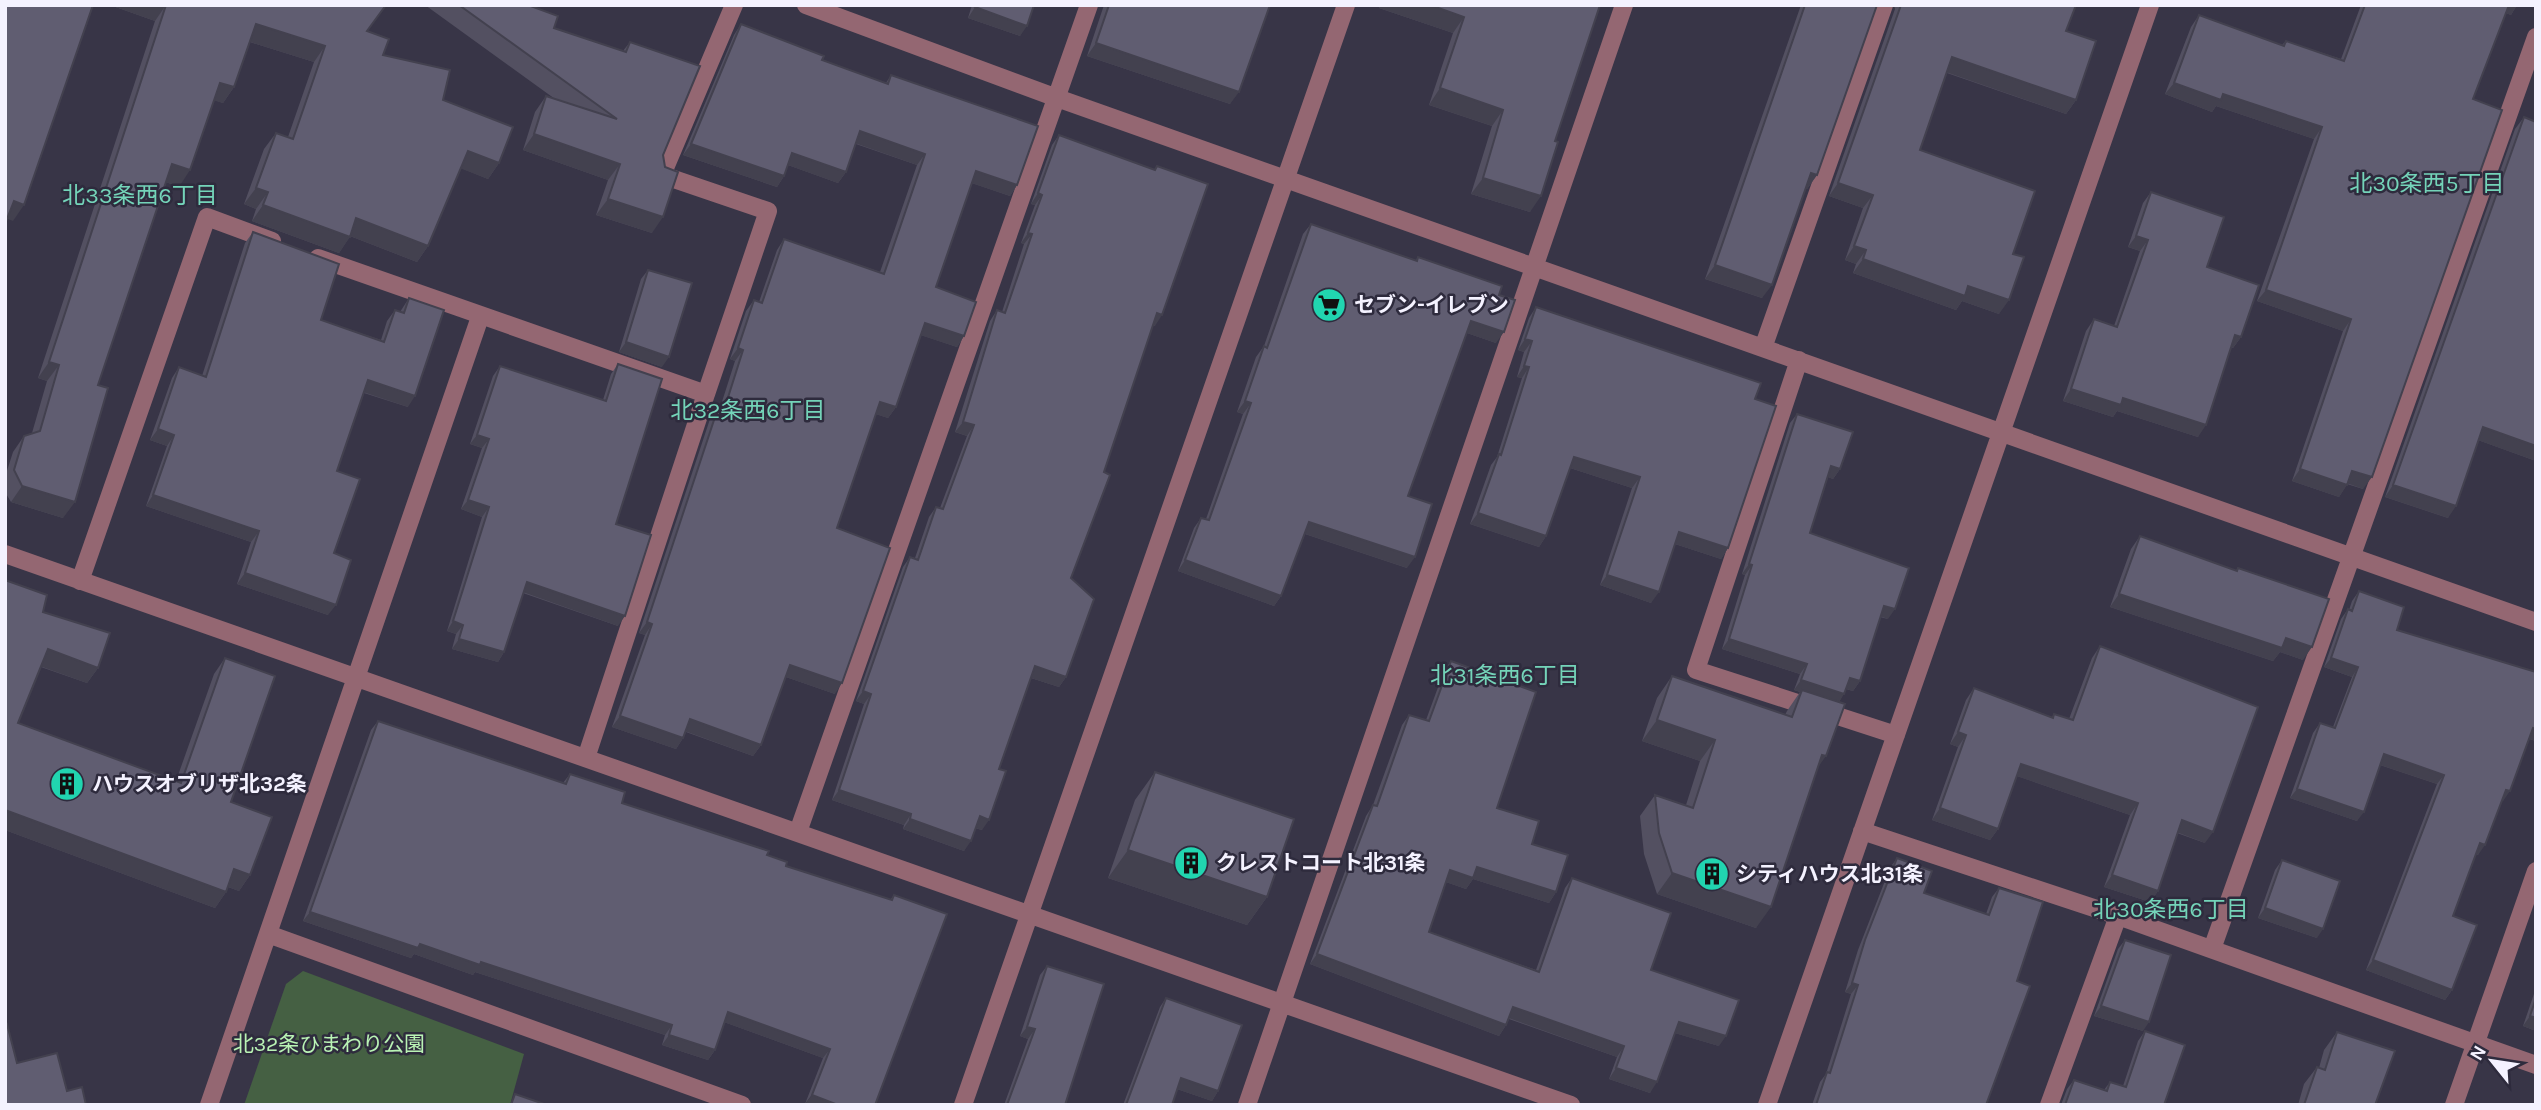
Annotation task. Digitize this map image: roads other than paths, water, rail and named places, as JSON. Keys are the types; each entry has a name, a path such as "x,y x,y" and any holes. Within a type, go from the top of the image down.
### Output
{"street":[{"path":"586,758 768,211 662,175 734,5"},
{"path":"806,5 1057,98 2536,622"},
{"path":"798,832 1089,5"},
{"path":"963,1105 1346,5"},
{"path":"1247,1105 1532,266 1624,5"},
{"path":"1763,348 1884,5"},
{"path":"1767,1105 2150,5"},
{"path":"2212,949 2536,37"},
{"path":"80,581 207,217 480,317 706,394"},
{"path":"209,1105 480,317"},
{"path":"1799,360 1696,670 1896,735"},
{"path":"5,554 1571,1105"},
{"path":"1862,831 2118,916 2536,1065"},
{"path":"2455,1105 2536,871"},
{"path":"2049,1105 2118,916"},
{"path":"268,934 742,1105"}],"place":[{"name":"セブン-イレブン","path":"1329,305"},
{"name":"ハウスオブリザ北32条","path":"67,784"},
{"name":"クレストコート北31条","path":"1191,863"},
{"name":"シティハウス北31条","path":"1712,874"}],"district":[{"name":"北30条西5丁目","path":"2427,183"},
{"name":"北33条西6丁目","path":"140,195"},
{"name":"北32条西6丁目","path":"748,410"},
{"name":"北31条西6丁目","path":"1505,675"},
{"name":"北30条西6丁目","path":"2171,909"}],"park label":[{"name":"北32条ひまわり公園","path":"329,1044"}]}
